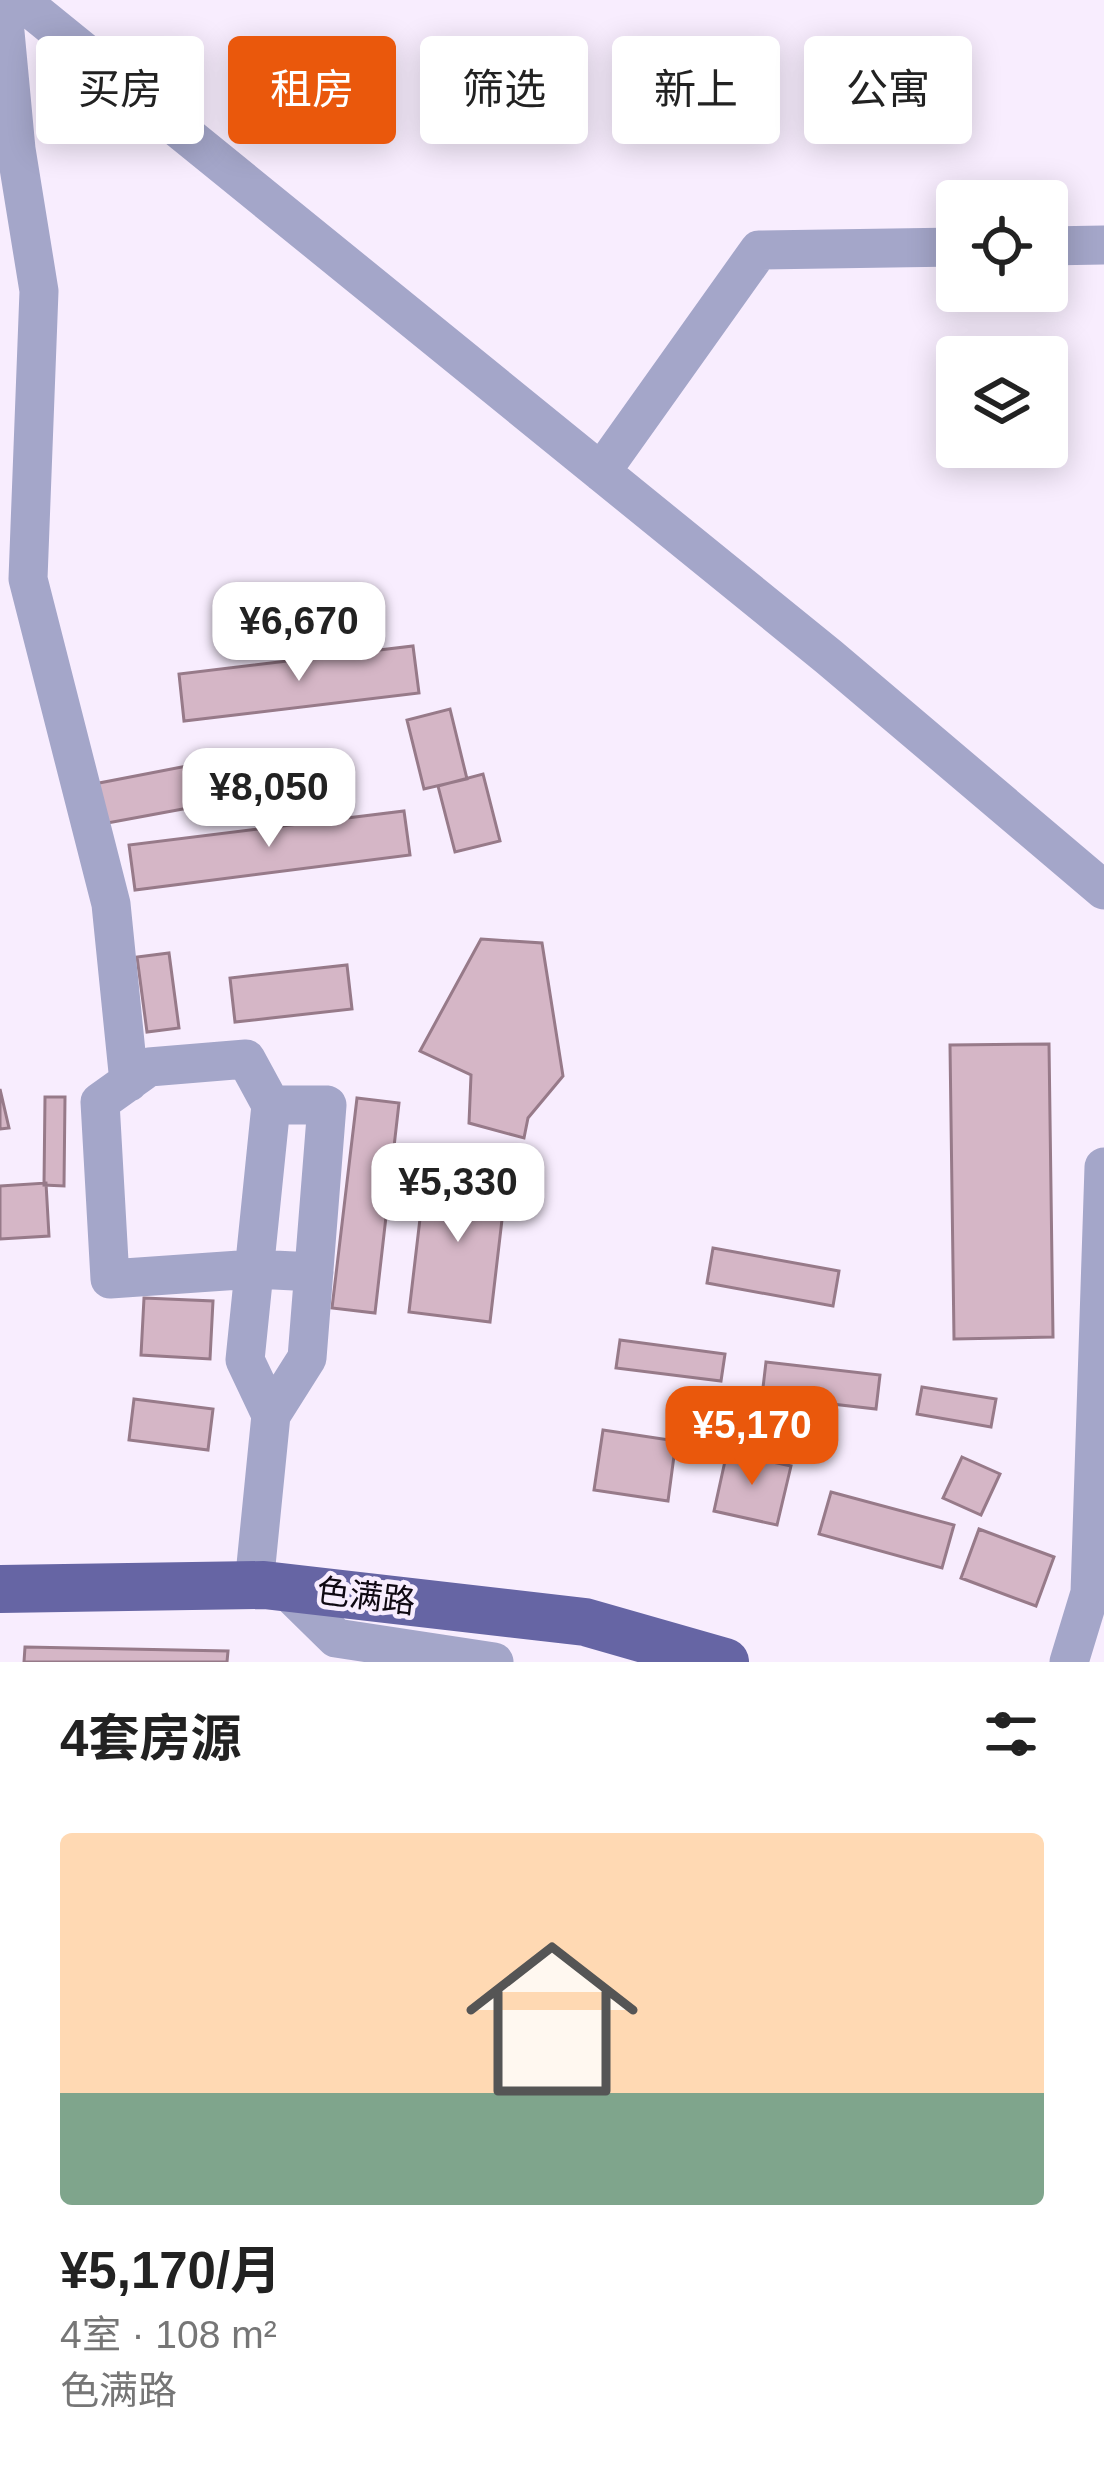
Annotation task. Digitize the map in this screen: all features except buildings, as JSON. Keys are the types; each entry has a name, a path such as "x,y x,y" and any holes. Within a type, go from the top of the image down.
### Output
{"main road":[{"name":"色满路","path":"0,1588 269,1586 585,1622 722,1662"}],"street":[{"path":"2,0 16,149 39,291 28,579 111,904 129,1082"},
{"path":"20,0 829,657 1104,890"},
{"path":"1068,246 1104,245"},
{"path":"601,472 758,250 936,247"},
{"path":"314,1272 254,1269 110,1280 100,1102 149,1067 246,1059 271,1105 254,1269 245,1360 271,1415 269,1586 336,1638 494,1662"},
{"path":"271,1105 327,1105 308,1358 271,1415"},
{"path":"1070,1662 1090,1593 1104,1166"}]}
